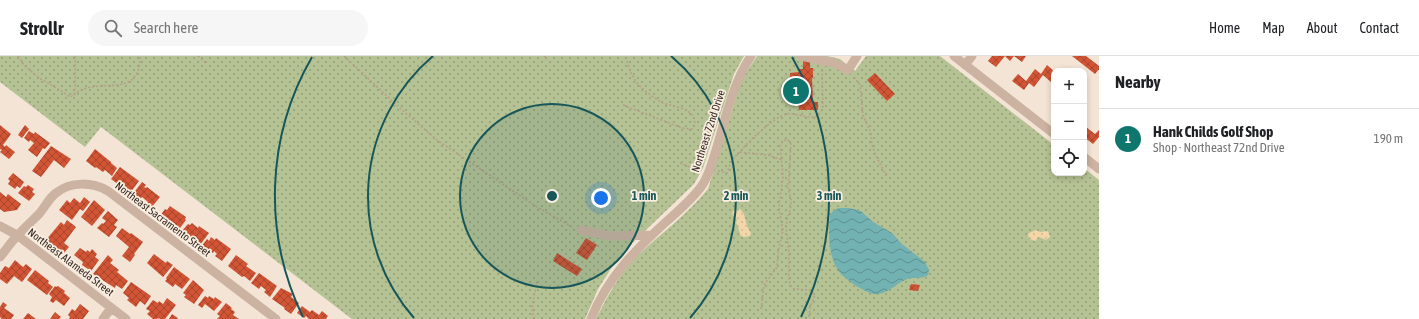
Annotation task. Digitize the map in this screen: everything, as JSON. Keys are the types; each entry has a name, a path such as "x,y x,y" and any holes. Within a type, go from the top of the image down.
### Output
{"street":[{"name":"Northeast 72nd Drive","path":"591,319 602,295 615,275 631,255 700,188 710,169 736,84 751,56"},
{"path":"801,56 834,63 848,70 857,56"},
{"path":"954,56 1051,132"},
{"path":"966,65 972,56"},
{"path":"1087,159 1099,169"},
{"name":"Northeast Sacramento Street","path":"0,257 17,236 40,213 55,193 63,188 74,185 87,184 99,186 276,319"},
{"name":"Northeast Alameda Street","path":"0,226 17,236 126,319"},
{"path":"581,230 610,236 652,235"},
{"path":"103,319 112,308"}],"path":[{"path":"18,56 24,66 39,78 70,97 79,90 88,87 117,85 130,82 136,75 139,67 140,56"},
{"path":"74,95 75,56"},
{"path":"198,56 207,64"},
{"path":"344,56 437,140 538,207 581,230"},
{"path":"680,163 698,169 710,169 727,173 734,158 777,118 786,114 811,117 822,111 821,60"},
{"path":"623,105 682,128 692,129 695,123 688,111 662,102 643,89 634,79 627,61"},
{"path":"849,73 859,82 863,115 870,132 872,145 876,156 887,177"},
{"path":"761,309 764,285 777,267 778,252 783,230 779,205 783,183 780,144 785,140 788,140 791,144 788,188 791,206 786,227 790,253 789,281 794,289 809,290 814,295 810,307 809,319"},
{"path":"740,152 768,155 782,160"},
{"path":"534,319 531,310 537,280"}],"green space":[{"path":"0,56 744,56 734,74 703,168 694,184 626,249 598,289 585,319 352,319 101,127 85,147 0,82"},
{"path":"757,56 827,56 840,59 855,71 866,56 940,56 1051,143 1051,176 1087,176 1087,170 1099,180 1099,319 596,319 614,286 636,257 691,207 708,189 740,84"}],"sand":[{"path":"740,209 744,214 747,226 751,233 750,236 741,236 736,223 737,220 732,214 733,211"},
{"path":"1036,230 1040,232 1047,231 1050,237 1046,240 1039,237 1035,241 1030,239 1028,236 1029,233"}],"water":[{"path":"839,208 849,208 861,211 873,222 892,233 902,244 925,262 929,270 928,275 908,279 885,292 878,294 868,292 850,282 843,276 834,263 830,247 830,215 833,211"}],"building":[{"path":"992,56 1005,56 996,67 988,61"},
{"path":"1005,56 1014,56 1010,61"},
{"path":"1014,56 1026,56 1022,62"},
{"path":"1072,56 1086,56 1099,66 1099,70 1095,74"},
{"path":"803,61 810,61 810,68 813,68 813,102 818,102 818,110 799,110 798,102 795,102 794,96 790,96 790,73 799,72 798,69 803,69"},
{"path":"1047,65 1051,68 1051,82 1043,75 1034,87 1029,83 1024,90 1012,81 1018,74 1026,81 1035,69 1041,74"},
{"path":"875,73 895,94 887,101 867,80"},
{"path":"0,125 11,134 3,145 5,147 6,145 15,152 9,159 0,152 2,150 0,149"},
{"path":"25,125 29,129 22,138 18,135"},
{"path":"1087,128 1095,134 1099,130 1099,137 1093,144 1087,139"},
{"path":"29,131 34,134 35,132 50,143 45,149 43,148 37,157 28,150 34,143 30,140 29,142 24,138"},
{"path":"51,146 71,159 64,168 54,160 41,177 32,171"},
{"path":"95,149 117,168 112,176 105,170 103,172 86,161"},
{"path":"120,167 139,181 130,193 111,179"},
{"path":"13,173 24,182 20,188 17,186 15,189 8,184 10,181 8,179"},
{"path":"142,182 146,185 144,187 147,187 160,197 151,208 146,205 148,202 142,197 139,200 132,195"},
{"path":"28,185 34,189 32,192 35,194 29,201 18,193 24,186 26,187"},
{"path":"0,192 6,197 8,194 21,204 17,210 4,212 0,209"},
{"path":"84,197 90,202 83,211 80,209 72,220 59,210 67,200 70,203 74,198 80,203"},
{"path":"94,200 105,210 92,226 81,217"},
{"path":"170,206 186,217 186,220 180,228 168,219 166,221 160,216 165,209 167,210"},
{"path":"108,211 118,220 114,225 117,227 109,237 97,228 106,221 102,218"},
{"path":"67,220 76,227 64,243 69,247 63,254 46,240 61,222 64,225"},
{"path":"192,223 198,228 199,226 209,233 200,245 181,232 188,224 190,225"},
{"path":"122,228 143,242 130,262 122,256 129,247 116,236"},
{"path":"211,237 215,240 216,238 231,249 222,261 215,256 217,254 214,251 213,253 210,251 208,253 201,247 207,239 209,241"},
{"path":"586,238 597,245 587,260 576,253"},
{"path":"80,248 86,252 87,250 90,252 92,249 97,254 95,257 99,260 91,271 82,265 83,262 74,255"},
{"path":"557,253 582,269 577,276 553,261"},
{"path":"154,254 166,263 167,261 173,265 163,277 147,263"},
{"path":"108,255 113,260 110,263 119,270 117,272 128,281 122,289 116,285 115,288 93,274"},
{"path":"236,255 248,264 246,266 256,273 250,281 244,276 242,277 228,266"},
{"path":"15,260 23,267 26,264 32,269 22,282 14,276 7,284 0,279 0,273 5,266 9,268"},
{"path":"174,267 190,279 182,289 175,284 173,287 165,281"},
{"path":"35,270 49,281 48,283 53,287 47,295 27,280"},
{"path":"259,273 277,286 270,297 264,292 266,290 261,286 259,289 251,283"},
{"path":"193,280 204,290 194,304 184,297 186,295 183,293"},
{"path":"131,282 151,296 145,305 140,301 136,307 127,300 129,298 123,293"},
{"path":"911,284 920,285 918,291 909,290"},
{"path":"55,286 58,286 65,291 64,293 70,298 64,306 56,300 53,303 50,301 52,297 49,294"},
{"path":"281,288 293,294 291,297 299,303 291,314 272,299"},
{"path":"205,296 208,298 209,296 214,299 215,297 222,302 214,311 205,304 202,308 198,305"},
{"path":"167,298 176,305 165,319 153,319 147,314 150,311 146,309 153,300 158,303 159,301 163,304"},
{"path":"3,302 7,305 4,308 14,315 11,319 2,319 0,317 0,307"},
{"path":"226,303 235,312 233,315 239,319 217,319 220,316 217,314"},
{"path":"80,304 89,311 83,319 69,319 70,317 68,315 72,309 75,311"},
{"path":"302,306 310,312 312,310 319,315 322,311 328,316 326,319 309,319 306,316 304,318 297,313"},
{"path":"55,312 61,317 59,319 50,319"},
{"path":"28,313 36,319 23,319"},
{"path":"172,314 178,318 169,319"}],"place":[{"name":"Hank Childs Golf Shop","path":"796,91"}]}
